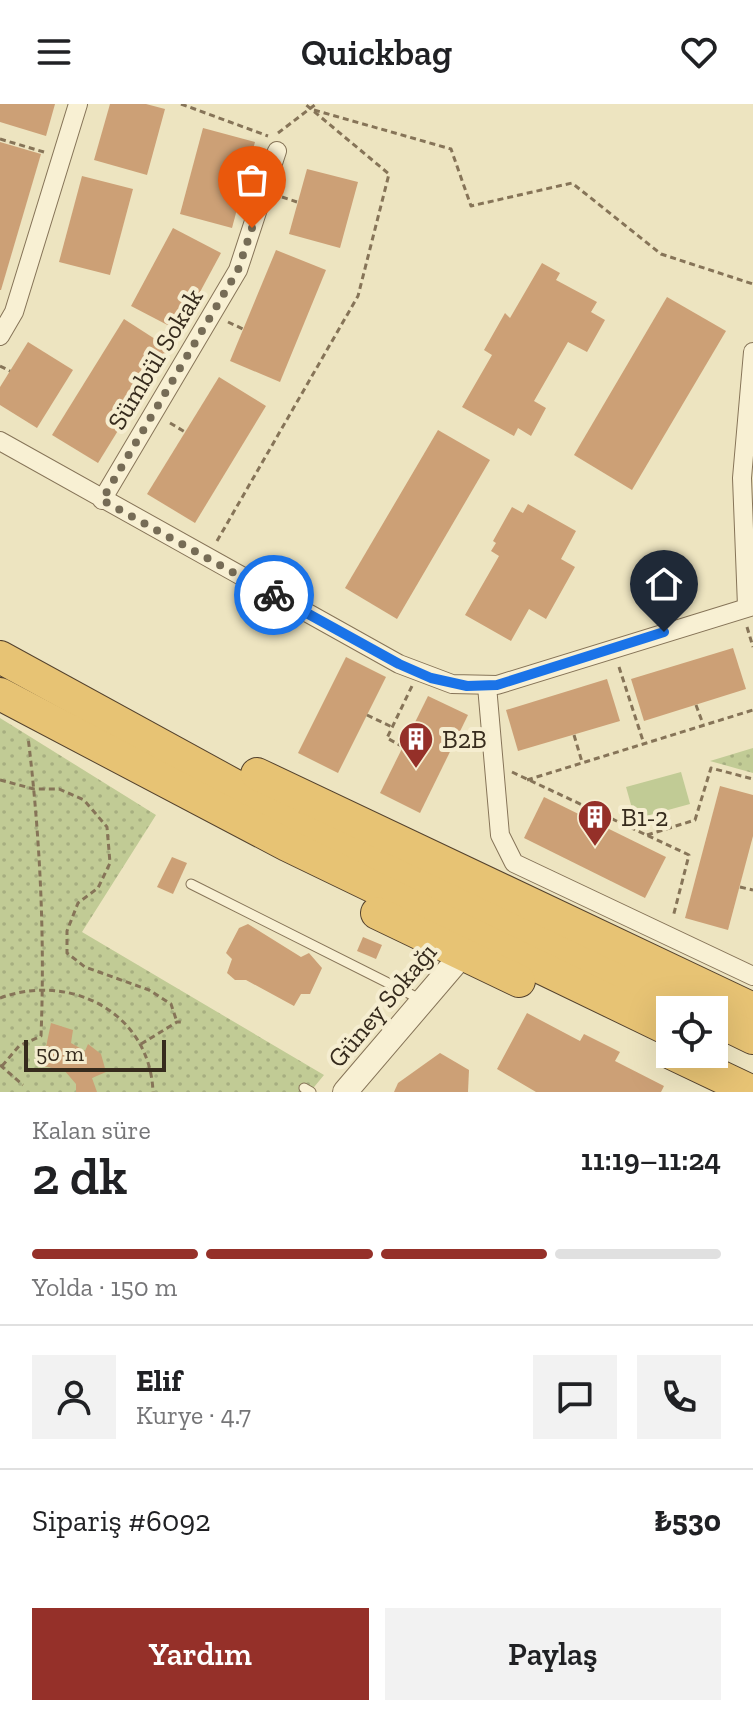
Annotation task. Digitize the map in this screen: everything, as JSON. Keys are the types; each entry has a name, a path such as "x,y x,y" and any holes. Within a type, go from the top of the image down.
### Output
{"highway":[{"path":"0,657 263,801 666,996"},
{"path":"66,691 126,713 753,1009"},
{"path":"11,700 134,780 300,875 656,1046"},
{"path":"11,700 287,845 656,1023"},
{"path":"728,1026 753,1038"},
{"path":"728,1058 753,1070"},
{"path":"703,1068 753,1092"}],"street":[{"path":"0,336 14,312 78,104"},
{"name":"Sümbül Sokak","path":"102,500 238,270 277,151"},
{"path":"0,441 207,558 419,672 452,684 487,686 750,606 742,478 753,352"},
{"path":"487,686 500,835 514,863 753,976"},
{"name":"Güney Sokağı","path":"345,1092 462,955"}],"lane":[{"path":"191,884 423,1000"}],"path":[{"path":"181,104 272,137 316,104"},
{"path":"207,558 358,296 389,174 305,104"},
{"path":"310,109 451,149 471,206 572,183 661,254 753,284"},
{"path":"0,139 51,154"},
{"path":"0,366 10,371"},
{"path":"612,649 644,744"},
{"path":"403,747 387,738 419,672"},
{"path":"11,700 34,789 43,990 41,1036 19,1046 1,1066 23,1085"},
{"path":"696,705 704,725"},
{"path":"527,780 753,710"},
{"path":"367,715 392,727"},
{"path":"574,735 582,762"},
{"path":"494,764 689,855 668,936"},
{"path":"647,835 695,820 711,768 753,779"},
{"path":"0,780 34,789 59,789 84,800 107,827 110,863 98,888 78,903 67,931 67,953 85,967 149,990 171,1004 177,1022"},
{"path":"740,887 753,890"},
{"path":"0,998 43,990 67,990 102,1004 125,1022 141,1044 153,1092"},
{"path":"141,1044 177,1022 184,1022"}],"green space":[{"path":"0,718 156,815 82,932 324,1075 310,1092 0,1092"},
{"path":"753,748 753,773 710,761"},
{"path":"681,772 690,804 635,819 626,787"}],"building":[{"path":"0,104 55,104 46,136 0,122"},
{"path":"110,104 146,104 165,109 147,175 94,160"},
{"path":"203,128 255,142 232,228 180,214"},
{"path":"0,142 41,154 1,290 0,290"},
{"path":"307,169 358,182 340,248 289,234"},
{"path":"82,176 133,189 110,275 59,262"},
{"path":"173,228 221,253 179,331 131,306"},
{"path":"276,250 326,270 280,382 230,361"},
{"path":"542,263 560,273 556,280 597,302 591,312 605,320 587,352 568,342 534,401 546,408 531,436 518,428 514,436 462,407 492,355 484,350 505,313 510,318"},
{"path":"667,297 726,331 632,490 574,455"},
{"path":"124,319 169,348 98,463 52,435"},
{"path":"28,342 73,370 37,428 0,405 0,387"},
{"path":"219,377 266,406 195,523 147,494"},
{"path":"438,430 490,460 397,619 345,588"},
{"path":"528,504 576,531 561,559 575,567 546,619 529,609 511,641 465,615 499,556 491,551 496,543 493,541 512,507 523,513"},
{"path":"733,648 746,689 644,721 631,679"},
{"path":"346,657 386,677 338,773 298,753"},
{"path":"607,679 620,721 518,751 506,710"},
{"name":"B2B","path":"428,696 468,715 420,813 380,793"},
{"path":"720,786 753,795 753,836 728,930 685,918"},
{"name":"B1-2","path":"544,797 666,857 645,898 524,838"},
{"path":"172,857 187,863 173,894 157,887"},
{"path":"248,924 301,957 309,953 322,968 310,994 301,994 294,1006 246,980 235,980 227,973 232,959 226,953 239,928"},
{"path":"363,937 382,945 376,959 357,951"},
{"path":"527,1013 580,1041 584,1034 620,1052 615,1061 664,1086 661,1092 536,1092 497,1069"},
{"path":"51,1023 73,1030 71,1043 85,1051 88,1044 101,1054 106,1072 92,1078 97,1092 76,1092 76,1084 64,1070 42,1066"},
{"path":"440,1053 469,1070 468,1092 394,1092 398,1083"}],"way so far":[{"path":"252,228 238,270 102,500 274,595"}],"place":[{"name":"B2B","path":"416,770"},
{"name":"B1-2","path":"595,848"}],"route":[{"path":"274,595 399,664 431,678 467,686 497,685 664,632"}]}
